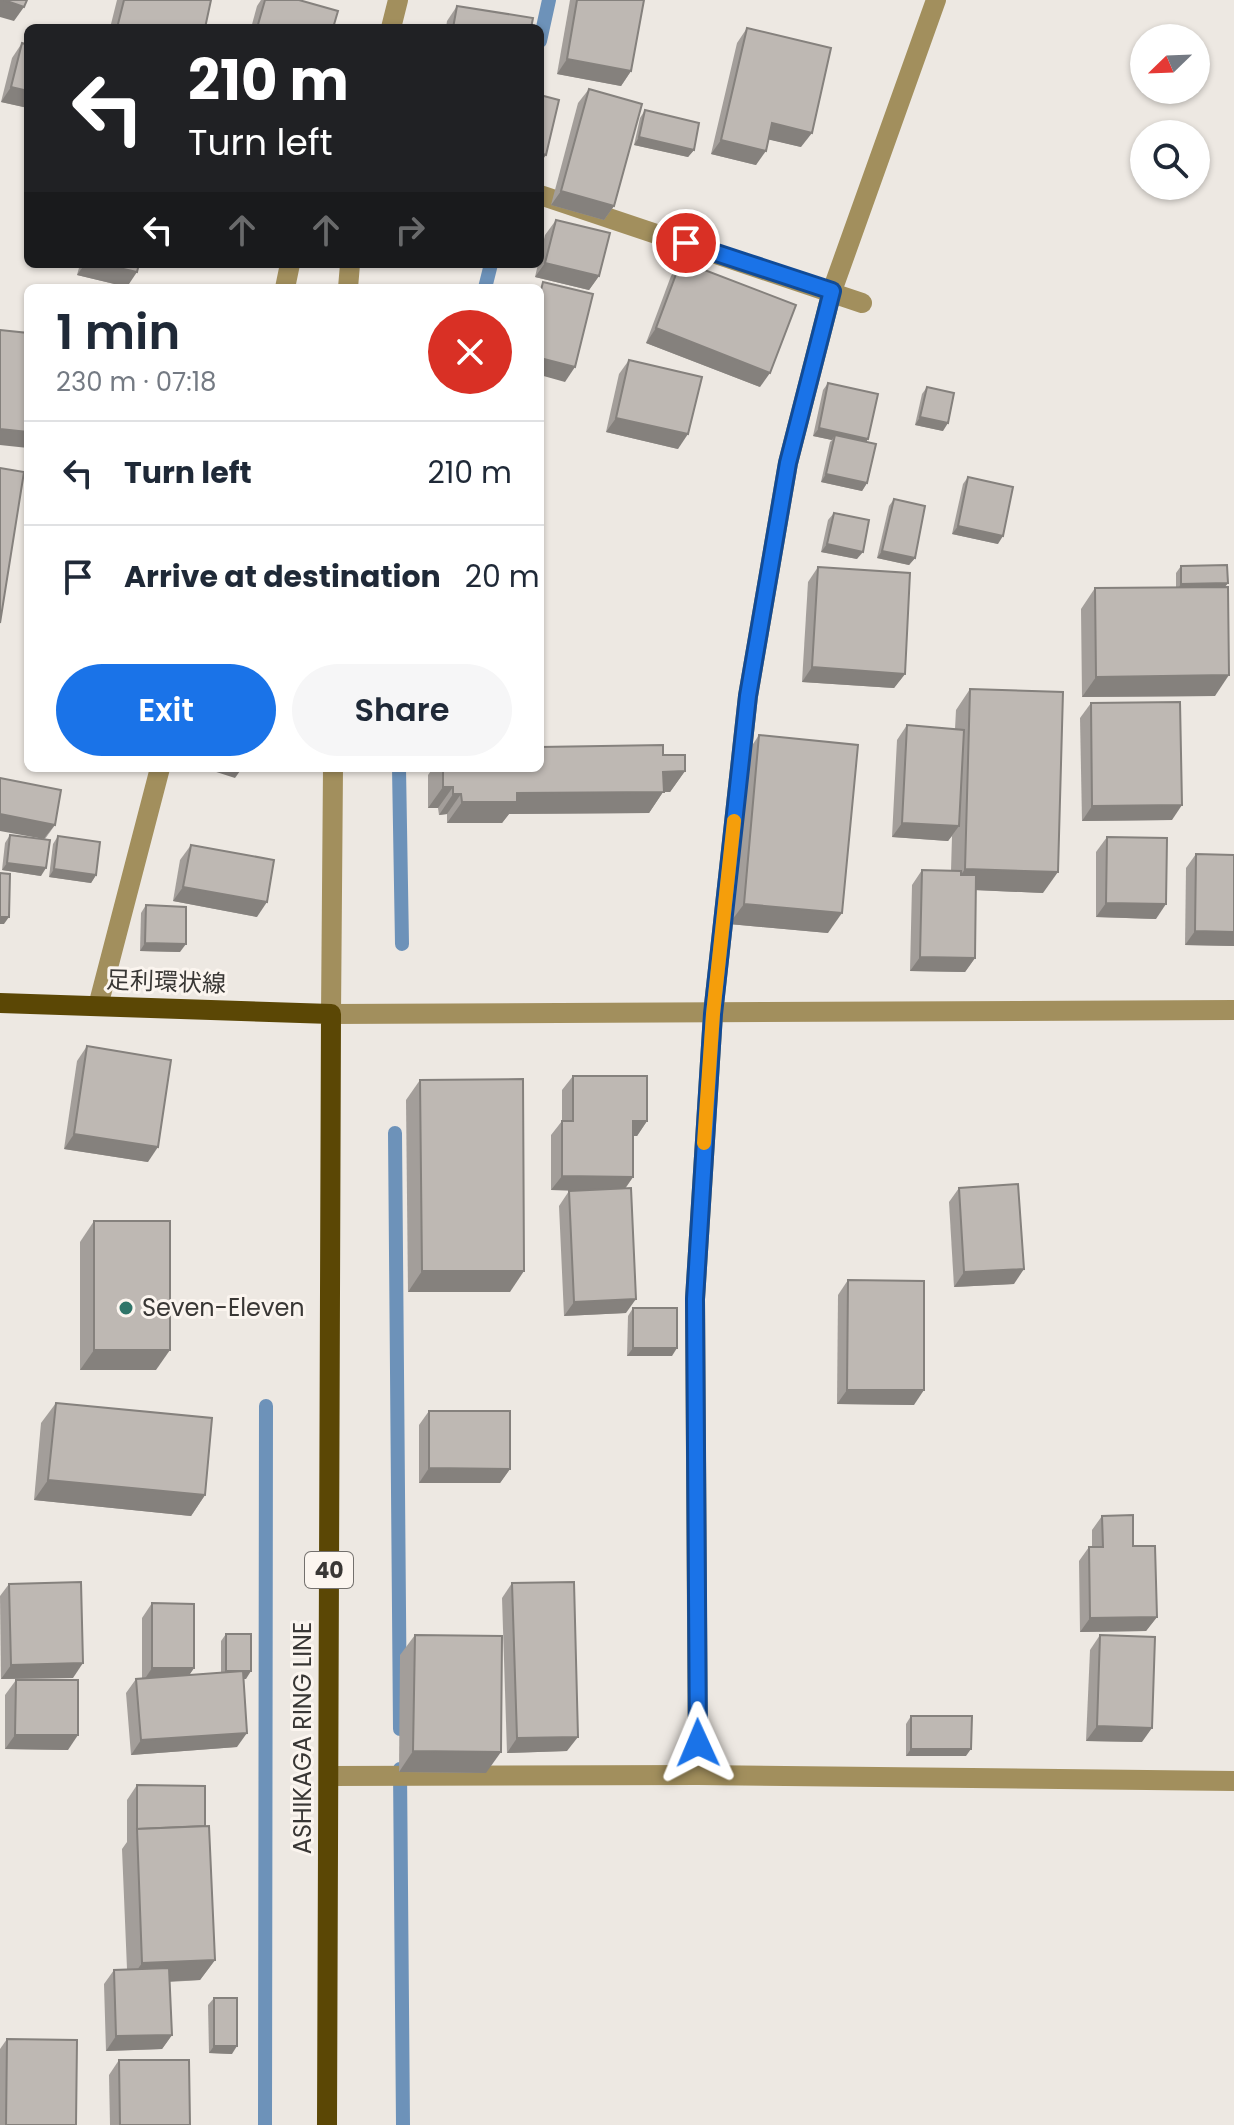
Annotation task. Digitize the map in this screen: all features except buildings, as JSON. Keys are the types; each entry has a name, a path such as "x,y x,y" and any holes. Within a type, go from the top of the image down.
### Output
{"main road":[{"name":"足利環状線","path":"0,1003 331,1014"},
{"name":"ASHIKAGA RING LINE","path":"327,2125 331,1014"}],"street":[{"path":"392,24 398,0"},
{"path":"698,1775 695,1299 713,1014 748,696 788,463 832,291 936,0"},
{"path":"544,196 862,303"},
{"path":"98,1006 159,772"},
{"path":"333,772 331,1014 1234,1010"},
{"path":"329,1776 698,1775 1234,1781"}],"waterway":[{"path":"544,24 549,0"},
{"path":"486,284 490,268"},
{"path":"399,772 402,944"},
{"path":"395,1133 400,1729"},
{"path":"265,2125 266,1406"},
{"path":"400,1769 403,2125"}],"slow traffic":[{"path":"704,1143 713,1014 734,821"}],"place":[{"name":"Seven-Eleven","path":"126,1308"}],"route":[{"path":"686,243 832,291 788,463 748,696 713,1014 695,1299 698,1743"}]}
